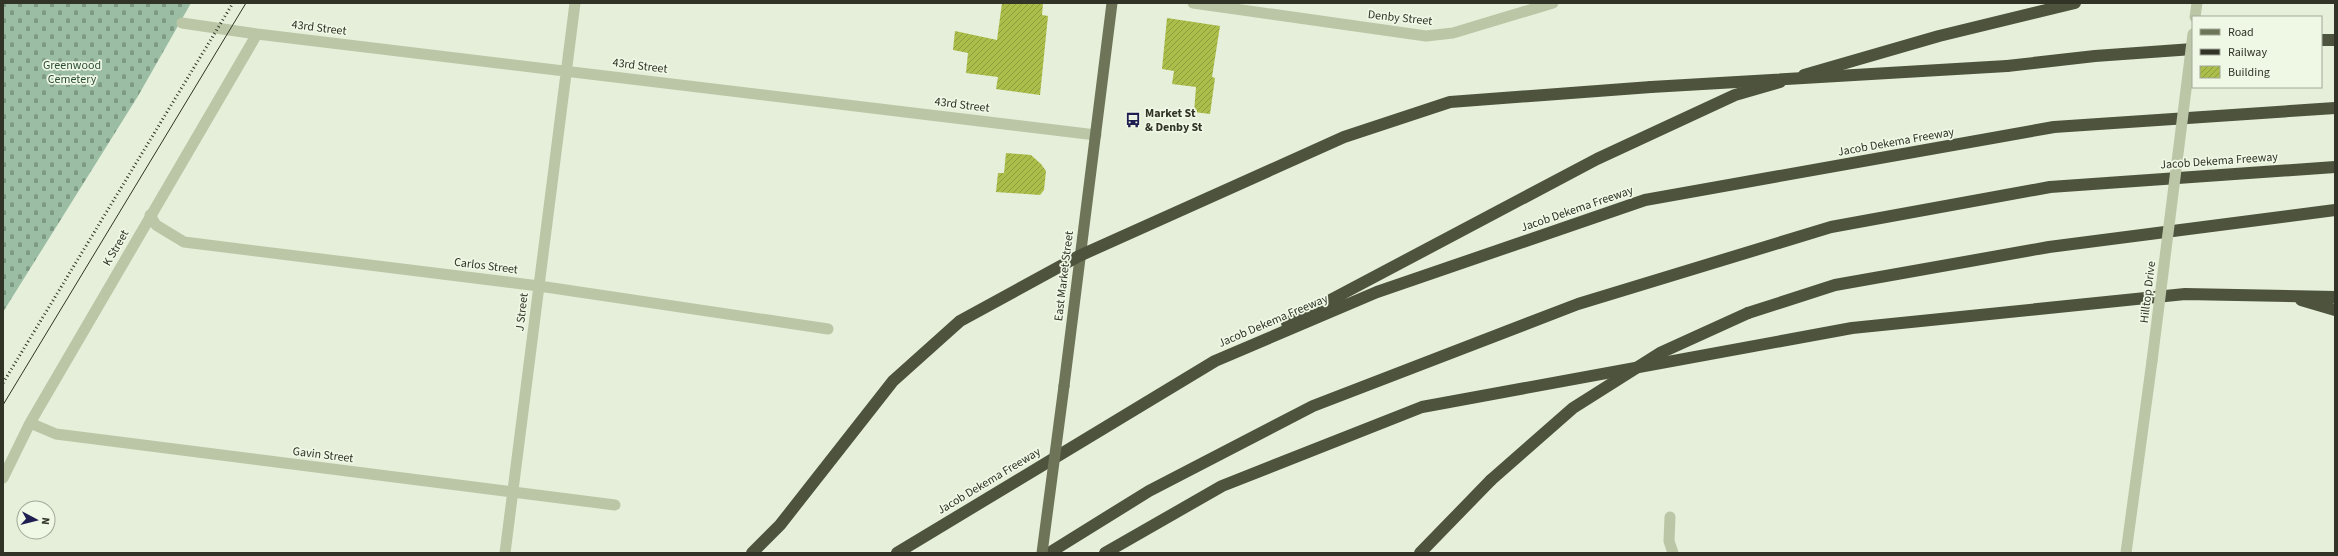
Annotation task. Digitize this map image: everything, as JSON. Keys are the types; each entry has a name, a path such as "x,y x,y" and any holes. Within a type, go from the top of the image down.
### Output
{"highway":[{"path":"1215,361 1597,159 1735,95 1939,36 2075,3"},
{"path":"2322,40 2335,40"},
{"path":"752,553 780,525 893,381 960,321 1079,256 1344,137 1450,102 1651,87 2007,66 2095,56 2192,49"},
{"name":"Jacob Dekema Freeway","path":"897,553 1215,361 1377,292 1645,200 2054,127 2335,108"},
{"name":"Jacob Dekema Freeway","path":"1049,553 1149,491 1313,406 1578,304 1824,230 2050,187 2335,167"},
{"path":"1420,553 1490,480 1573,408 1660,353 1748,313 1835,285 2049,247 2335,210"},
{"path":"1105,553 1222,486 1422,407 1852,328 2185,294 2335,297"},
{"path":"2286,295 2335,310"}],"main road":[{"name":"East Market Street","path":"1042,553 1112,3"}],"street":[{"name":"J Street","path":"505,553 575,3"},
{"name":"Denby Street","path":"1193,3 1426,36 1453,33 1553,3"},
{"path":"2195,16 2197,3"},
{"name":"43rd Street","path":"182,23 257,34 1096,135"},
{"name":"K Street","path":"3,478 30,423 257,34"},
{"name":"Hilltop Drive","path":"2126,553 2192,42"},
{"name":"Carlos Street","path":"150,215 156,225 184,242 539,286 828,329"},
{"name":"Gavin Street","path":"30,423 56,434 615,505"},
{"path":"1670,517 1669,541 1673,553"}],"green space":[{"name":"Greenwood Cemetery","path":"3,3 191,3 138,96 3,312"}],"building":[{"path":"1002,3 1043,3 1042,15 1048,16 1040,95 996,89 998,77 966,73 968,53 953,50 955,31 997,40"},
{"path":"1167,18 1220,26 1212,77 1215,78 1210,114 1194,112 1196,87 1172,84 1174,71 1162,69"},
{"path":"1006,153 1031,155 1041,164 1046,171 1044,190 1040,195 996,192 998,173 1004,173"}],"tram line":[{"path":"3,405 246,3"}],"railway":[{"path":"3,383 233,3"}],"place":[{"name":"Market St & Denby St","path":"1133,120"}]}
